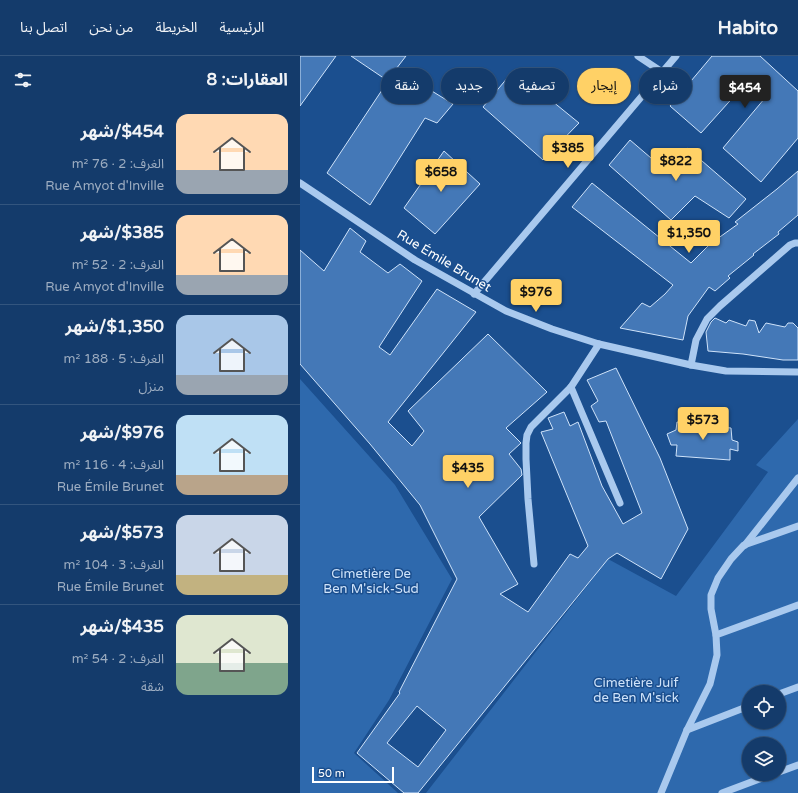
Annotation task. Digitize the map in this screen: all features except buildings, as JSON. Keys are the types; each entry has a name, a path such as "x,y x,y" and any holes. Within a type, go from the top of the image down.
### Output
{"street":[{"path":"638,56 656,68"},
{"path":"666,68 676,56"},
{"path":"474,294 639,99"},
{"name":"Rue Émile Brunet","path":"300,183 415,260 506,311 552,329 599,344 691,365 726,371 798,372"},
{"path":"691,365 696,340 707,319 790,246 798,243"},
{"path":"534,564 528,499 526,451 527,435 531,427 571,387 599,344"},
{"path":"571,387 620,503"},
{"path":"661,793 687,730 710,684 717,655 716,635 711,609 711,596 718,578 731,559 798,478"},
{"path":"744,545 798,526"},
{"path":"716,635 798,605"},
{"path":"786,691 798,687"},
{"path":"687,730 742,709"},
{"path":"786,769 798,765"},
{"path":"722,793 754,781"}],"green space":[{"name":"Cimetière De Ben M'sick-Sud","path":"300,379 395,485 452,579 389,700 354,753 398,793 300,793"},
{"name":"Cimetière Juif de Ben M'sick","path":"798,419 798,793 426,793 608,559 676,596 768,472 756,465"}]}
